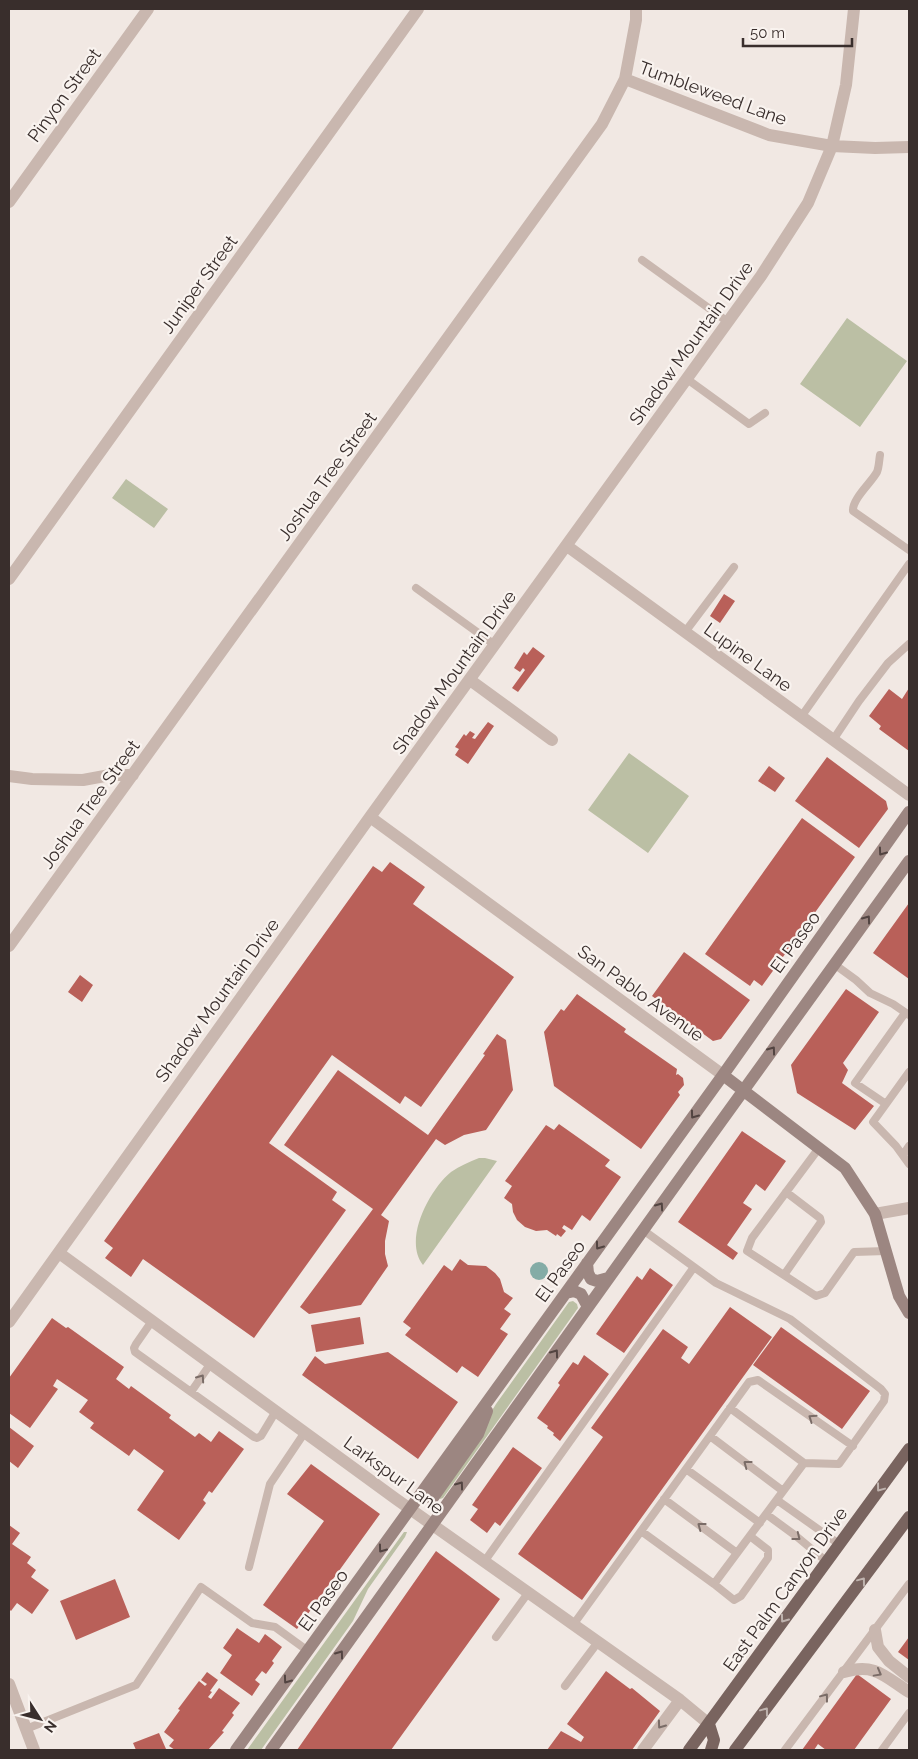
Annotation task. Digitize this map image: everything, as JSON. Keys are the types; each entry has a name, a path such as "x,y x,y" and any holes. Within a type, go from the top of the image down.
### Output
{"main road":[{"name":"East Palm Canyon Drive","path":"689,1750 909,1449"},
{"path":"736,1750 909,1517"},
{"path":"709,1724 714,1740 710,1750"}],"street":[{"name":"Pinyon Street","path":"9,202 148,9"},
{"name":"Juniper Street","path":"9,579 418,9"},
{"name":"Joshua Tree Street","path":"9,946 602,124 624,80 636,20 636,9"},
{"name":"Shadow Mountain Drive","path":"9,1322 370,817 761,276 808,203 832,146 846,85 854,9"},
{"name":"Tumbleweed Lane","path":"624,80 769,135 832,146 909,147"},
{"name":"Lupine Lane","path":"567,546 909,795"},
{"path":"470,680 552,740"},
{"path":"9,776 32,779 83,780 110,775 133,775"},
{"name":"El Paseo","path":"236,1750 723,1075 909,812"},
{"name":"San Pablo Avenue","path":"370,817 723,1075 845,1168 875,1214 899,1296 909,1313"},
{"path":"271,1750 909,861"},
{"path":"875,1214 909,1208"},
{"name":"Larkspur Lane","path":"59,1253 484,1562 680,1700 709,1724"},
{"path":"588,1263 588,1273 591,1279 597,1281 608,1278"},
{"path":"566,1293 574,1291 581,1294 588,1306"},
{"path":"432,1499 478,1434 494,1393"},
{"path":"875,1630 878,1647 889,1661 909,1677"},
{"path":"844,1672 858,1668 873,1669 909,1692"},
{"path":"9,1684 34,1750"},
{"path":"643,1750 680,1700"}],"lane":[{"path":"642,260 728,322"},
{"path":"687,379 749,424 765,414"},
{"path":"880,456 878,471 852,507 852,510 909,550"},
{"path":"801,717 909,564"},
{"path":"685,632 734,567"},
{"path":"416,588 495,645"},
{"path":"833,740 859,701 888,663 909,644"},
{"path":"834,964 870,993 893,1004 907,1014 855,1083 886,1104"},
{"path":"909,1072 873,1122 909,1164"},
{"path":"903,1155 909,1146"},
{"path":"819,1148 752,1238 747,1251 816,1296 825,1293 854,1252 886,1252"},
{"path":"784,1275 821,1222 820,1218 786,1192"},
{"path":"643,1230 716,1283 790,1319 885,1394 884,1401 839,1464 804,1463 730,1408"},
{"path":"484,1562 694,1267"},
{"path":"152,1320 136,1344 135,1352 257,1438 264,1432 276,1412"},
{"path":"191,1392 211,1364"},
{"path":"574,1625 749,1382 758,1380 853,1446"},
{"path":"249,1568 270,1484 305,1432"},
{"path":"710,1436 783,1491"},
{"path":"714,1584 804,1463"},
{"path":"686,1469 760,1523"},
{"path":"664,1499 737,1553"},
{"path":"777,1500 839,1544"},
{"path":"766,1514 826,1561"},
{"path":"642,1531 734,1600 741,1596 768,1558 768,1550 750,1536"},
{"path":"785,1749 909,1584"},
{"path":"26,1729 136,1685 201,1587 252,1623 275,1627 308,1651"},
{"path":"496,1637 528,1593"},
{"path":"565,1686 598,1642"},
{"path":"882,1750 909,1713"}],"green space":[{"path":"847,318 907,361 860,427 800,384"},
{"path":"126,479 168,509 154,528 112,498"},
{"path":"629,753 689,796 648,853 588,810"},
{"path":"479,1158 497,1161 423,1265 418,1255 416,1242 417,1229 427,1203 451,1172"},
{"path":"573,1301 577,1304 578,1308 443,1498 440,1499 439,1497 496,1404 569,1302"},
{"path":"404,1532 407,1532 405,1537 368,1589 353,1621 261,1750 247,1750"}],"water":[{"path":"539,1262 545,1265 548,1271 545,1277 539,1280 533,1277 530,1271 533,1265"}],"building":[{"path":"724,594 735,601 720,623 710,616"},
{"path":"533,647 545,656 518,692 512,688 525,670 523,668 520,672 514,668 524,652 527,655"},
{"path":"909,688 909,751 879,729 881,726 869,716 889,689 902,699"},
{"path":"488,722 494,726 468,764 455,755 459,749 455,747 464,734 466,736 470,731 475,734 472,738 475,739"},
{"path":"827,757 886,801 888,809 859,848 795,801"},
{"path":"769,766 785,778 775,792 758,781"},
{"path":"802,818 855,857 762,986 754,980 750,986 705,954"},
{"path":"390,862 425,887 413,904 514,977 421,1107 405,1096 400,1104 332,1055 269,1143 337,1192 332,1200 346,1210 254,1338 143,1259 131,1277 105,1258 113,1248 104,1241 373,866 382,872"},
{"path":"909,903 909,979 873,953"},
{"path":"684,952 750,1000 721,1039 713,1041 652,996"},
{"path":"80,975 93,985 82,1002 68,992"},
{"path":"846,989 879,1012 843,1063 848,1070 842,1083 874,1106 855,1130 797,1093 791,1065"},
{"path":"577,994 626,1029 624,1032 677,1069 676,1075 678,1074 683,1078 684,1085 678,1092 680,1095 641,1149 554,1086 544,1032 561,1009 564,1011"},
{"path":"497,1034 506,1040 513,1090 486,1130 464,1135 445,1145 436,1139 381,1215 389,1221 385,1241 385,1254 388,1266 361,1305 309,1314 300,1307 373,1209 284,1145 338,1070 428,1135 485,1055 483,1054"},
{"path":"559,1124 610,1160 605,1166 621,1177 590,1221 582,1215 572,1230 564,1225 562,1228 566,1231 561,1237 547,1230 536,1231 525,1227 517,1220 512,1204 504,1198 512,1186 505,1181 546,1125 554,1130"},
{"path":"742,1131 786,1161 765,1191 756,1184 743,1203 752,1209 727,1245 738,1253 733,1260 678,1222"},
{"path":"460,1259 468,1265 486,1266 500,1279 504,1292 513,1298 504,1309 511,1314 500,1329 508,1334 478,1377 462,1366 457,1373 405,1335 411,1328 403,1322 444,1265 452,1271"},
{"path":"650,1268 673,1285 624,1353 596,1334 637,1276 642,1280"},
{"path":"730,1307 772,1337 582,1600 518,1554 603,1437 591,1428 663,1329 688,1347 681,1358 689,1364"},
{"path":"360,1317 364,1344 316,1352 311,1325"},
{"path":"52,1318 66,1328 68,1327 124,1367 116,1379 129,1389 131,1386 171,1415 169,1418 195,1437 199,1433 211,1442 219,1431 244,1449 212,1493 209,1491 203,1500 206,1503 179,1540 137,1510 164,1471 134,1449 129,1456 90,1428 94,1423 79,1412 88,1400 57,1379 53,1386 58,1389 30,1428 9,1413 9,1378"},
{"path":"781,1327 870,1391 842,1429 753,1365"},
{"path":"388,1352 458,1402 418,1459 302,1375 315,1356 325,1364"},
{"path":"584,1355 609,1374 560,1441 547,1428 548,1426 537,1418 560,1385 558,1383 573,1362 578,1365"},
{"path":"9,1427 34,1446 18,1468 9,1461"},
{"path":"513,1447 542,1468 500,1526 495,1522 487,1533 470,1520 478,1509 472,1505"},
{"path":"311,1464 380,1514 297,1629 263,1605 324,1521 287,1494"},
{"path":"9,1525 20,1533 12,1544 31,1557 27,1563 36,1570 31,1577 49,1590 32,1614 17,1603 11,1611 9,1609"},
{"path":"436,1551 500,1599 391,1750 297,1750"},
{"path":"115,1579 130,1617 76,1640 60,1601"},
{"path":"237,1628 259,1643 265,1634 282,1647 266,1674 262,1671 255,1680 260,1684 252,1696 220,1673 232,1655 223,1648"},
{"path":"909,1637 909,1660 898,1652"},
{"path":"606,1671 630,1689 632,1688 660,1711 632,1750 547,1750 561,1731 581,1742 584,1737 567,1724"},
{"path":"207,1672 218,1680 208,1697 211,1699 219,1688 240,1703 222,1731 224,1732 208,1750 175,1750 169,1746 174,1740 164,1732 199,1681 205,1686 207,1684 201,1680"},
{"path":"857,1674 891,1699 854,1750 826,1750 818,1744 814,1750 802,1750"},
{"path":"159,1733 165,1750 136,1750 133,1743"}]}
